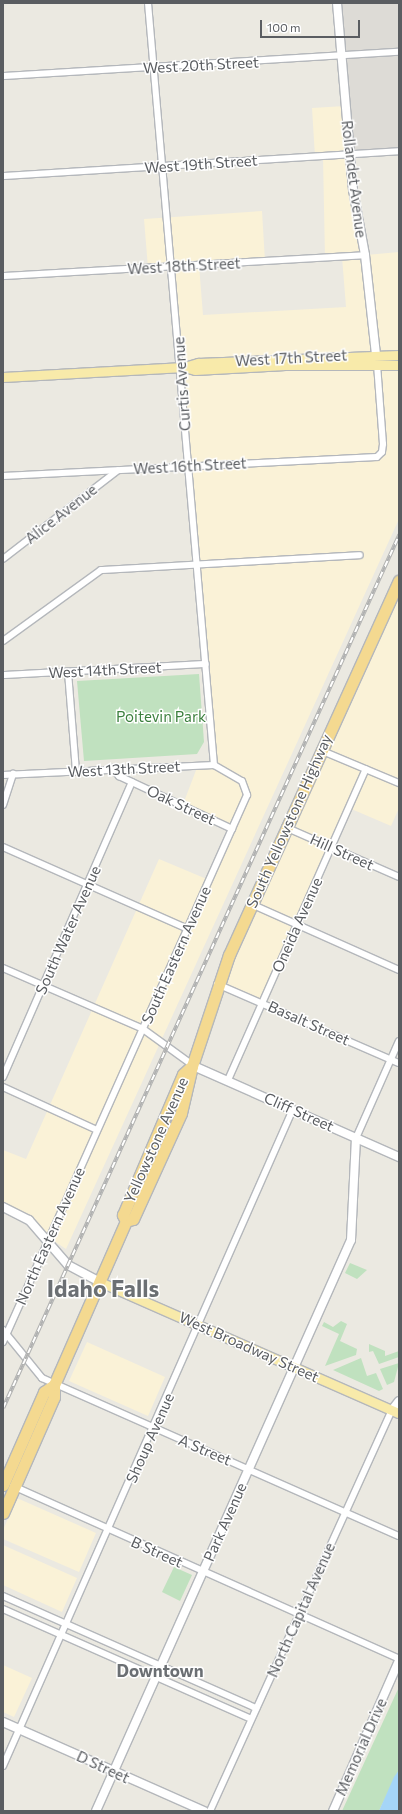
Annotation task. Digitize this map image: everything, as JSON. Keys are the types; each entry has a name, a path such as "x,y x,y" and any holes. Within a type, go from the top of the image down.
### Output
{"highway":[{"name":"South Yellowstone Highway","path":"195,1067 217,984 285,827 399,581"},
{"name":"Yellowstone Avenue","path":"3,1513 7,1485 44,1392 54,1385 126,1222 133,1219 181,1113 195,1067"}],"main road":[{"path":"321,365 372,358 376,354"},
{"name":"West 17th Street","path":"3,377 183,367 194,363 399,354"},
{"path":"377,364 386,359 399,359"},
{"name":"West 17th Street","path":"183,367 195,370 321,365 399,364"},
{"name":"West Broadway Street","path":"100,1282 396,1412"}],"street":[{"name":"Curtis Avenue","path":"148,3 171,266 183,367 188,467 198,565 214,765"},
{"name":"Rollandet Avenue","path":"338,3 349,154 358,224 366,255 376,354"},
{"name":"West 20th Street","path":"3,76 341,57 399,52"},
{"name":"West 19th Street","path":"3,176 399,151"},
{"name":"West 18th Street","path":"3,276 366,255"},
{"name":"West 16th Street","path":"3,476 377,457 382,452 383,444 377,364"},
{"name":"Alice Avenue","path":"3,559 118,470"},
{"path":"3,641 101,570 360,555"},
{"name":"West 14th Street","path":"3,675 206,664"},
{"path":"68,672 76,771"},
{"path":"320,750 399,783"},
{"name":"West 13th Street","path":"3,775 112,768 214,765"},
{"name":"South Eastern Avenue","path":"97,1130 143,1029 186,928 247,795 242,781 214,765"},
{"name":"Oak Street","path":"112,768 132,782 232,829"},
{"name":"Oneida Avenue","path":"228,1080 366,769"},
{"path":"3,805 13,774"},
{"name":"South Water Avenue","path":"3,1077 132,782"},
{"name":"Hill Street","path":"285,827 399,877"},
{"path":"3,847 186,928"},
{"path":"251,904 399,970"},
{"path":"3,968 143,1029 195,1067"},
{"name":"Basalt Street","path":"217,984 262,1002 399,1063"},
{"path":"356,1138 399,1041"},
{"name":"Cliff Street","path":"195,1067 228,1080 399,1157"},
{"path":"3,1087 97,1130"},
{"name":"Shoup Avenue","path":"3,1766 18,1729 108,1530 293,1110"},
{"name":"North Eastern Avenue","path":"3,1342 5,1331 49,1240 97,1130"},
{"name":"Park Avenue","path":"96,1811 339,1268 353,1233 356,1138"},
{"path":"3,1208 29,1220 49,1240 68,1265 100,1282"},
{"name":"A Street","path":"5,1331 35,1373 54,1385 399,1536"},
{"path":"396,1412 399,1401"},
{"name":"North Capital Avenue","path":"210,1811 300,1615 344,1512 396,1412"},
{"name":"B Street","path":"7,1485 399,1660"},
{"path":"3,1596 256,1708"},
{"path":"3,1609 252,1719"},
{"name":"Memorial Drive","path":"333,1811 399,1660"},
{"name":"D Street","path":"3,1722 204,1811"}],"shaded area":[{"path":"337,3 399,3 399,150 349,154"},
{"path":"345,106 366,255 399,252 399,355 393,359 399,361 399,519 66,1249 3,1207 3,1150 26,1159 159,859 209,880 231,829 182,807 198,765 214,765 171,266 148,268 144,219 262,211 265,261 199,265 203,315 346,307 342,257 325,258 323,157 315,157 312,108"},
{"path":"399,593 399,808 391,826 349,808 262,1002 223,986"},
{"path":"87,1342 165,1377 148,1416 69,1381"},
{"path":"17,1498 96,1533 79,1572 3,1539 3,1530"},
{"path":"3,1545 77,1578 62,1612 3,1585"},
{"path":"3,1665 32,1678 14,1717 3,1712"}],"green space":[{"name":"Poitevin Park","path":"199,674 204,742 197,754 84,761 77,681"},
{"path":"350,1263 367,1270 357,1279 345,1273"},
{"path":"341,1321 347,1324 340,1341 357,1349 356,1355 325,1366 339,1334 322,1326 324,1322 333,1327"},
{"path":"369,1344 385,1351 385,1356 399,1351 399,1357 379,1364 373,1351 369,1352"},
{"path":"361,1358 367,1376 376,1373 383,1389 379,1391 333,1370"},
{"path":"399,1363 394,1382 387,1385 380,1369"},
{"path":"174,1567 192,1575 180,1601 162,1592"},
{"path":"399,1687 399,1770 379,1811 342,1811"}],"water":[{"path":"399,1770 399,1811 379,1811 394,1777"}],"railway":[{"path":"3,1408 399,535"}],"district":[{"name":"Idaho Falls","path":"103,1288"},
{"name":"Downtown","path":"160,1671"}]}
